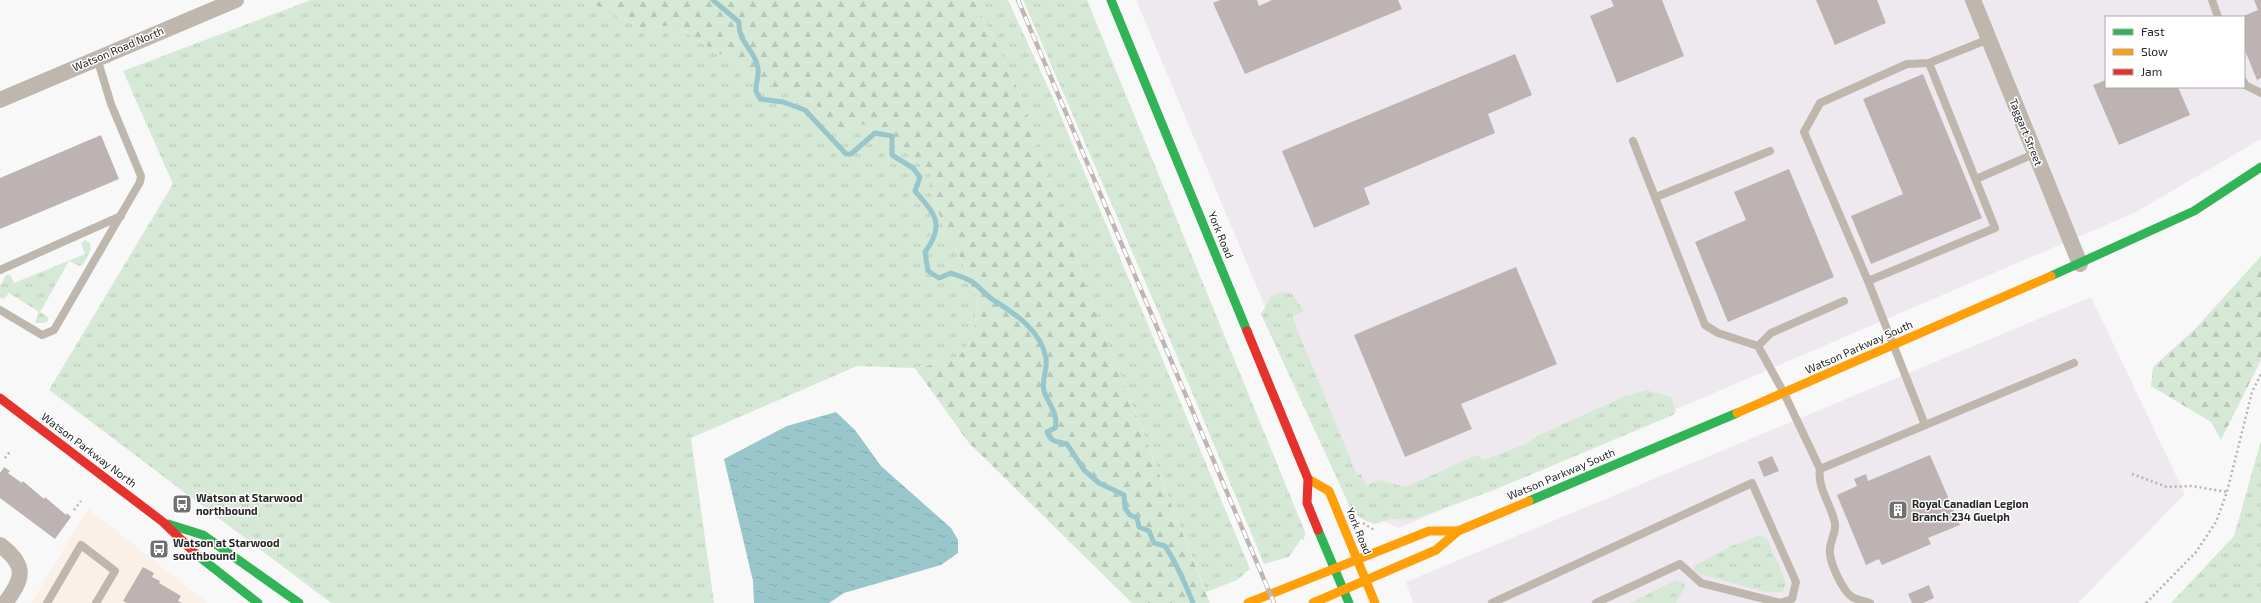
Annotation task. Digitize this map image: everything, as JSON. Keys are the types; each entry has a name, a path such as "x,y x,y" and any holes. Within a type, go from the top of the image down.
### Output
{"main road":[{"name":"York Road","path":"1111,0 1308,479 1307,503 1349,603"},
{"name":"Watson Parkway South","path":"1344,590 1436,550 1458,531 1784,393 2080,264 2194,211 2261,167"},
{"name":"Watson Parkway North","path":"0,398 163,522 192,551 259,603"},
{"name":"York Road","path":"1308,479 1329,491 1375,603"},
{"name":"Watson Parkway North","path":"163,522 202,535 299,603"},
{"name":"Watson Parkway South","path":"1334,568 1429,531 1458,531"},
{"path":"1248,603 1334,568"},
{"path":"259,603 273,585"},
{"path":"1313,603 1344,590"}],"street":[{"name":"Watson Road North","path":"0,100 236,0"},
{"name":"Taggart Street","path":"1973,0 2034,154 2080,264"},
{"path":"0,545 15,557 20,567 20,578 16,589 5,603"}],"lane":[{"path":"2212,0 2218,16"},
{"path":"1925,425 1868,281 1804,132 1820,103 1906,64 1929,64 1989,39"},
{"path":"0,310 42,335 54,330 122,216 140,176 111,104 97,58"},
{"path":"1868,281 1995,228 1929,64"},
{"path":"2245,85 2261,93"},
{"path":"1633,141 1705,325 1718,334 1758,346 1784,393 1820,469 1819,479 1835,524 1835,534 1830,547 1831,561 1838,577 1852,597 1870,603"},
{"path":"1656,197 1770,151"},
{"path":"1976,179 2034,154"},
{"path":"0,270 122,216"},
{"path":"1758,346 1771,333 1844,301"},
{"path":"1820,469 2074,363"},
{"path":"1492,603 1752,483 1796,582 1792,599 1780,603 1701,583 1680,564 1596,603"},
{"path":"47,603 81,545 115,571 96,603"}],"path":[{"path":"2146,603 2196,552 2216,522 2227,492 2252,392 2261,374"},
{"path":"5,458 11,450"},
{"path":"2132,474 2167,487 2192,486 2227,492"},
{"path":"74,510 81,501"},
{"path":"1360,522 1374,530"}],"shaded area":[{"path":"1136,0 2261,0 2261,139 2134,213 1399,528 1349,506"},
{"path":"2091,297 2185,494 2078,603 1413,603 1406,582"},
{"path":"88,509 208,603 31,603"}],"green space":[{"path":"311,0 585,0 640,27 675,26 772,86 813,101 839,134 863,124 907,153 930,173 930,190 945,230 962,261 977,301 974,336 956,360 915,368 857,366 691,438 714,603 331,603 49,390 173,184 123,71"},
{"path":"585,0 974,0 1016,85 1098,318 1210,603 1132,603 969,443 915,368 956,360 974,336 977,301 962,261 945,230 930,190 930,173 907,153 863,124 839,134 813,101 772,86 675,26 640,27"},
{"path":"974,0 1008,0 1057,107 1250,569 1237,580 1206,592 1098,318 1016,85"},
{"path":"1023,0 1087,0 1305,532 1304,540 1301,539 1289,557 1264,564 1160,316"},
{"path":"85,240 90,243 91,249 83,265 80,266 69,261 40,312 48,317 48,321 43,323 35,323 39,312 9,293 4,299 0,298 0,286 6,275 10,275 14,283 85,254 81,243"},
{"path":"2261,256 2261,360 2221,440 2211,422 2151,386 2153,367 2195,329"},
{"path":"1283,292 1292,294 1304,311 1292,317 1357,475 1361,474 1366,485 1379,480 1405,487 1477,455 1484,460 1526,444 1537,436 1621,398 1646,390 1671,397 1676,411 1673,415 1494,490 1415,519 1390,519 1375,524 1364,520 1352,511 1261,314 1272,295"},
{"path":"2261,441 2261,603 2171,603 2234,536"},
{"path":"1760,535 1767,539 1784,578 1786,584 1782,592 1766,592 1699,574 1694,570 1694,566 1729,547"},
{"path":"1676,580 1684,583 1685,587 1676,603 1630,603"}],"water":[{"path":"836,412 855,430 881,466 951,528 958,540 958,553 941,565 844,593 829,603 754,603 753,581 724,459 787,426"}],"building":[{"path":"1220,0 1257,0 1259,6 1272,0 1398,0 1402,9 1245,74 1213,3"},
{"path":"1611,0 1662,0 1684,56 1617,83 1590,16 1614,6"},
{"path":"1816,0 1877,0 1886,23 1835,45"},
{"path":"2254,0 2261,0 2261,78 2257,80 2245,50 2245,16 2243,16 2258,10"},
{"path":"1515,54 1532,95 1488,114 1495,133 1364,188 1370,204 1314,228 1282,151"},
{"path":"1923,74 1982,218 1871,264 1851,216 1903,194 1863,99"},
{"path":"2105,80 2105,88 2178,88 2190,115 2119,145 2093,85"},
{"path":"101,135 119,179 0,229 0,178"},
{"path":"1789,169 1834,277 1728,322 1695,242 1746,220 1734,192"},
{"path":"1516,267 1557,364 1461,404 1472,429 1405,457 1354,335"},
{"name":"Royal Canadian Legion Branch 234 Guelph","path":"1930,455 1960,525 1928,538 1931,544 1882,565 1879,559 1866,565 1837,495 1857,486 1854,479 1866,474 1868,481"},
{"path":"1772,456 1779,471 1764,477 1758,462"},
{"path":"4,467 10,471 8,473 22,483 23,481 44,499 45,497 66,515 67,513 71,517 55,539 0,498 0,473"},
{"path":"143,567 154,573 152,577 160,581 159,583 181,596 178,601 182,603 127,603 123,601"},
{"path":"1929,585 1934,598 1923,603 1912,603 1908,594"}],"waterway":[{"path":"713,0 739,22 739,29 743,40 755,58 757,64 758,75 756,91 760,99 783,102 805,110 846,154 851,154 875,133 892,136 892,155 913,168 920,177 915,191 928,206 935,219 935,234 925,252 928,271 939,278 951,273 971,281 990,297 1017,316 1033,331 1039,339 1046,358 1043,387 1056,418 1055,428 1047,432 1050,438 1052,440 1067,444 1084,470 1099,483 1124,495 1125,508 1130,515 1137,518 1139,527 1149,531 1154,543 1165,546 1184,581 1193,603"}],"railway":[{"path":"1018,0 1274,603"}],"traffic: fast":[{"path":"1111,0 1247,331"},
{"path":"2051,276 2194,211 2261,167"},
{"path":"1529,501 1737,413"},
{"path":"168,524 203,535 299,603"},
{"path":"1318,530 1349,603"},
{"path":"197,555 258,603"}],"traffic: slow":[{"path":"1737,413 2051,276"},
{"path":"1308,479 1329,491 1375,603"},
{"path":"1313,603 1436,550 1458,531 1529,501"},
{"path":"1248,603 1429,531 1458,531"}],"traffic: jam":[{"path":"1247,331 1308,479 1307,503 1318,530"},
{"path":"0,398 163,522 197,555"}],"place":[{"name":"Watson at Starwood northbound","path":"182,504"},
{"name":"Royal Canadian Legion Branch 234 Guelph","path":"1898,510"},
{"name":"Watson at Starwood southbound","path":"159,549"}]}
